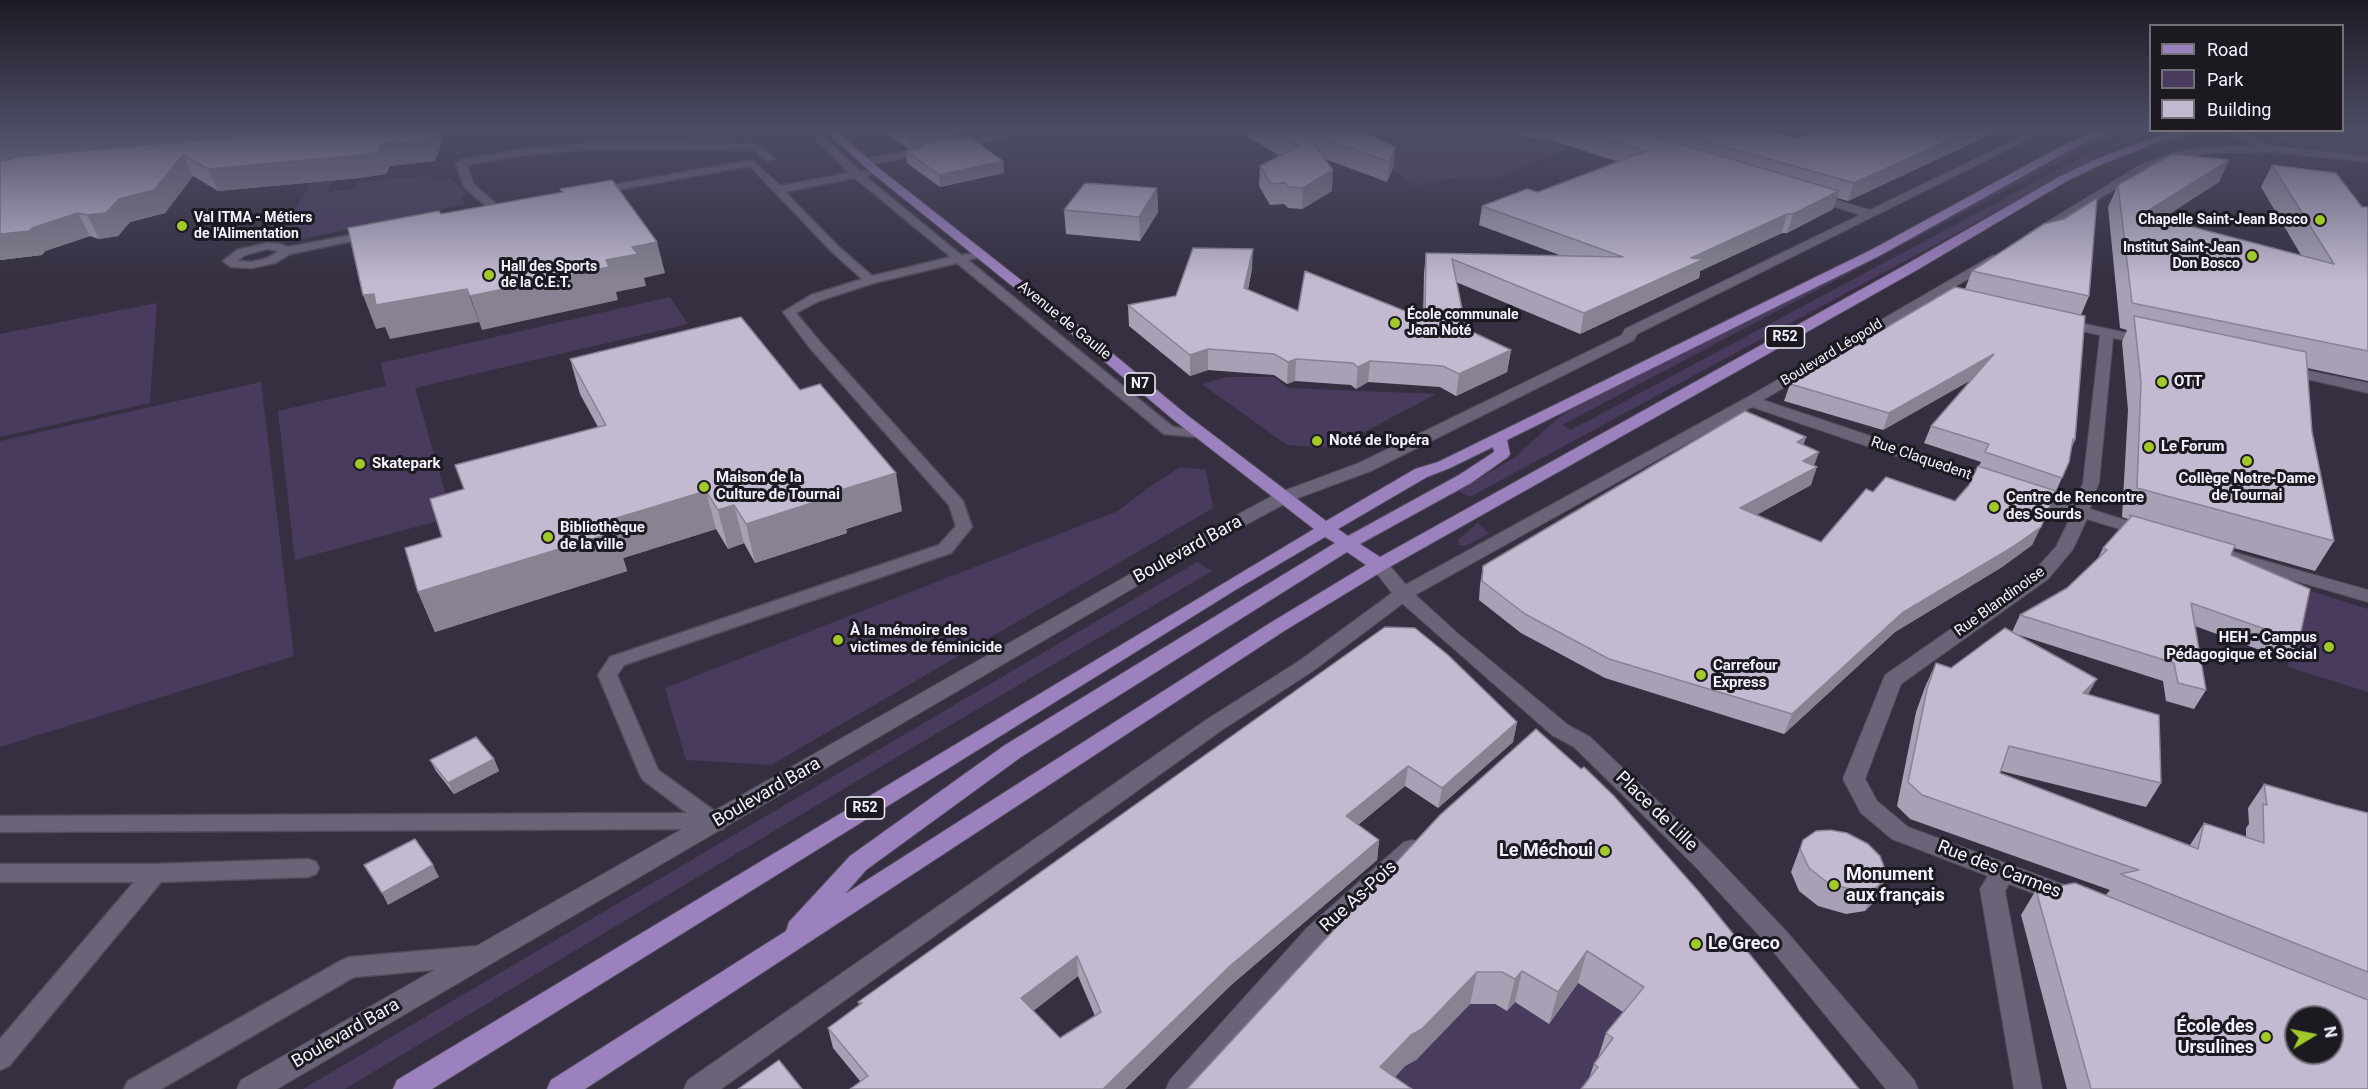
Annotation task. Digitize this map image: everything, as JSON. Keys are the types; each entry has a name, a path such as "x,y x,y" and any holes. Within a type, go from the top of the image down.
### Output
{"main road":[{"name":"Avenue de Gaulle","path":"888,181 1203,435 1324,528 1379,565"},
{"name":"R52","path":"407,1089 1324,528 1421,473 1444,465 1875,253 2006,181"},
{"name":"R52","path":"561,1089 1175,695 1277,627 1379,565 1912,267 2060,181"},
{"name":"R52","path":"783,946 858,862 1013,751 1348,543 1445,491 1502,454 1499,438"}],"street":[{"path":"1284,496 1365,467 1629,337 1630,332 1939,181"},
{"path":"2028,237 2121,181"},
{"path":"1803,194 1871,214"},
{"name":"Boulevard Léopold","path":"1403,594 1751,401 1999,255"},
{"path":"1935,292 1952,297"},
{"path":"2051,320 2165,345"},
{"name":"Rue Blandinoise","path":"1869,807 1854,779 1892,680 2041,575 2064,549 2081,513 2084,496 2091,483 2107,332"},
{"path":"2274,368 2368,388"},
{"name":"Rue Claquedent","path":"1751,401 2081,513 2165,537"},
{"name":"Boulevard Bara","path":"251,1089 1189,548 1284,496"},
{"path":"2210,550 2368,596"},
{"name":"Place de Lille","path":"1379,565 1403,594 1560,730 1582,742 1626,782 1722,878 1777,938 1904,1089"},
{"path":"698,1089 1214,725 1306,666 1403,594"},
{"path":"1534,744 1560,730"},
{"name":"Rue des Carmes","path":"1869,807 1900,833 2087,905"},
{"name":"Rue As-Pois","path":"1180,1089 1316,935 1427,835"},
{"path":"2005,872 1992,889 2028,1089"}],"lane":[{"path":"467,181 468,185 498,210 481,214"},
{"path":"585,193 653,181"},
{"path":"769,181 835,249 870,280"},
{"path":"778,190 826,181"},
{"path":"864,181 1169,431 1203,435"},
{"path":"286,251 380,233"},
{"path":"715,823 650,775 607,675 617,661 945,549 964,526 957,504 815,345 789,312 814,298 870,280 981,254"},
{"path":"0,824 659,821 715,823"},
{"path":"0,873 155,873 308,867"},
{"path":"0,1058 155,873"},
{"path":"137,1089 350,967 482,956"}],"green space":[{"path":"332,181 327,192 354,189 358,183 453,181 466,192 462,197 465,204 294,241 286,228 309,184"},
{"path":"1408,181 1441,181 1414,186"},
{"path":"2009,181 2024,181 1562,425 1571,430 2037,181 2053,181 1470,497 1458,491 1514,458 1558,418 1587,400"},
{"name":"Skatepark","path":"670,297 688,324 415,388 452,517 295,560 278,411 386,386 381,363"},
{"path":"157,303 150,403 0,437 0,334"},
{"path":"1227,377 1274,377 1288,388 1436,394 1334,448 1287,445 1202,384"},
{"path":"261,382 294,656 0,747 0,441"},
{"path":"1181,467 1206,470 1213,508 771,765 686,760 665,688 1118,511 1149,487"},
{"path":"1478,523 1489,533 1466,546 1458,545 1459,539"},
{"path":"1197,562 1212,571 932,736 345,1089 303,1089"},
{"name":"HEH - Campus Pédagogique et Social","path":"2311,591 2368,609 2368,692 2288,667 2291,636"},
{"path":"1578,983 1633,1019 1588,1089 1384,1089 1404,1067 1414,1062 1472,1002 1491,1003 1507,1010 1515,1002"}],"building":[{"path":"0,181 162,181 154,190 119,199 106,213 87,215 78,213 29,231 0,234"},
{"path":"613,181 657,242 632,247 638,254 606,260 609,267 470,296 467,289 376,305 374,294 363,295 348,228 563,192 560,189"},
{"path":"1269,181 1315,181 1303,188 1289,187 1285,183 1271,184"},
{"path":"1567,181 1805,181 1839,191 1793,214 1787,214 1691,258 1704,259 1584,313 1452,259 1466,329 1511,350 1459,374 1443,366 1370,361 1358,367 1353,363 1296,359 1288,362 1274,354 1208,349 1190,355 1128,305 1176,296 1193,248 1253,249 1244,288 1298,311 1305,271 1425,319 1426,253 1623,257 1482,206 1527,189 1538,192"},
{"name":"Institut Saint-Jean Don Bosco","path":"2125,181 2196,181 2143,214 2334,264 2282,181 2342,181 2362,207 2368,207 2368,351 2132,303 2118,185"},
{"path":"1085,183 1157,188 1139,217 1064,210"},
{"path":"2097,198 2089,296 1972,271 2044,224 2064,219"},
{"path":"1955,287 2085,316 2075,440 2073,439 2069,462 2062,478 1985,452 1989,444 1931,426 1994,354 1889,413 1790,384"},
{"path":"2134,316 2306,352 2312,432 2334,541 2137,488 2141,382"},
{"name":"Maison de la Culture de Tournai","path":"741,317 800,390 820,384 896,473 838,491 840,494 746,524 734,505 718,510 706,491 610,520 615,532 418,592 405,548 442,537 430,499 464,489 455,465 606,425 570,359"},
{"path":"1745,411 1806,437 1797,442 1819,452 1803,461 1817,467 1740,508 1821,542 1866,489 1873,492 1886,477 1955,501 1969,485 1978,466 2056,491 2041,527 2011,548 1902,613 1792,714 1609,659 1525,614 1482,581 1483,566"},
{"path":"2130,515 2235,545 2231,555 2310,589 2299,641 2191,603 2206,690 2178,683 2174,663 2020,615 2067,588 2107,550 2103,548 2130,518"},
{"path":"1385,627 1415,628 1448,655 1517,722 1442,788 1408,766 1346,816 1379,840 1230,966 1103,1089 850,1089 868,1076 828,1028 862,1003 858,1002","holes":["1077,956 1101,1012 1060,1038 1021,998"]},
{"path":"2005,628 2097,679 2083,693 2159,715 2161,783 2009,746 2000,773 2198,849 2204,823 2264,843 2263,804 2267,805 2264,784 2368,813 2368,972 2120,874 2139,870 1922,795 1908,782 1927,689 1936,663 1951,668"},
{"path":"1536,729 1581,769 1584,767 1614,796 1700,893 1859,1089 1581,1089 1598,1067 1594,1064 1613,1038 1606,1033 1644,987 1587,951 1558,992 1522,971 1515,979 1502,972 1477,972 1422,1029 1411,1035 1380,1067 1412,1089 1187,1089 1440,815"},
{"path":"476,737 494,759 448,783 430,760"},
{"path":"1830,830 1847,833 1868,844 1880,856 1886,872 1885,879 1876,888 1857,891 1828,883 1809,868 1800,849 1803,840 1816,831"},
{"path":"415,839 433,865 382,893 364,865"},
{"path":"2075,883 2368,1000 2368,1089 2091,1089 2036,890"},
{"path":"779,1060 802,1089 738,1089"}],"place":[{"name":"Chapelle Saint-Jean Bosco","path":"2320,220"},
{"name":"Val ITMA - Métiers de l'Alimentation","path":"182,226"},
{"name":"Institut Saint-Jean Don Bosco","path":"2252,256"},
{"name":"Hall des Sports de la C.E.T.","path":"489,275"},
{"name":"École communale Jean Noté","path":"1395,323"},
{"name":"OTT","path":"2162,382"},
{"name":"Noté de l'opéra","path":"1317,441"},
{"name":"Le Forum","path":"2149,447"},
{"name":"Collège Notre-Dame de Tournai","path":"2247,461"},
{"name":"Skatepark","path":"360,464"},
{"name":"Maison de la Culture de Tournai","path":"704,487"},
{"name":"Centre de Rencontre des Sourds","path":"1994,507"},
{"name":"Bibliothèque de la ville","path":"548,537"},
{"name":"À la mémoire des victimes de féminicide","path":"838,640"},
{"name":"HEH - Campus Pédagogique et Social","path":"2329,647"},
{"name":"Carrefour Express","path":"1701,675"},
{"name":"Le Méchoui","path":"1605,851"},
{"name":"Monument aux français","path":"1834,885"},
{"name":"Le Greco","path":"1696,944"},
{"name":"École des Ursulines","path":"2266,1037"}]}
